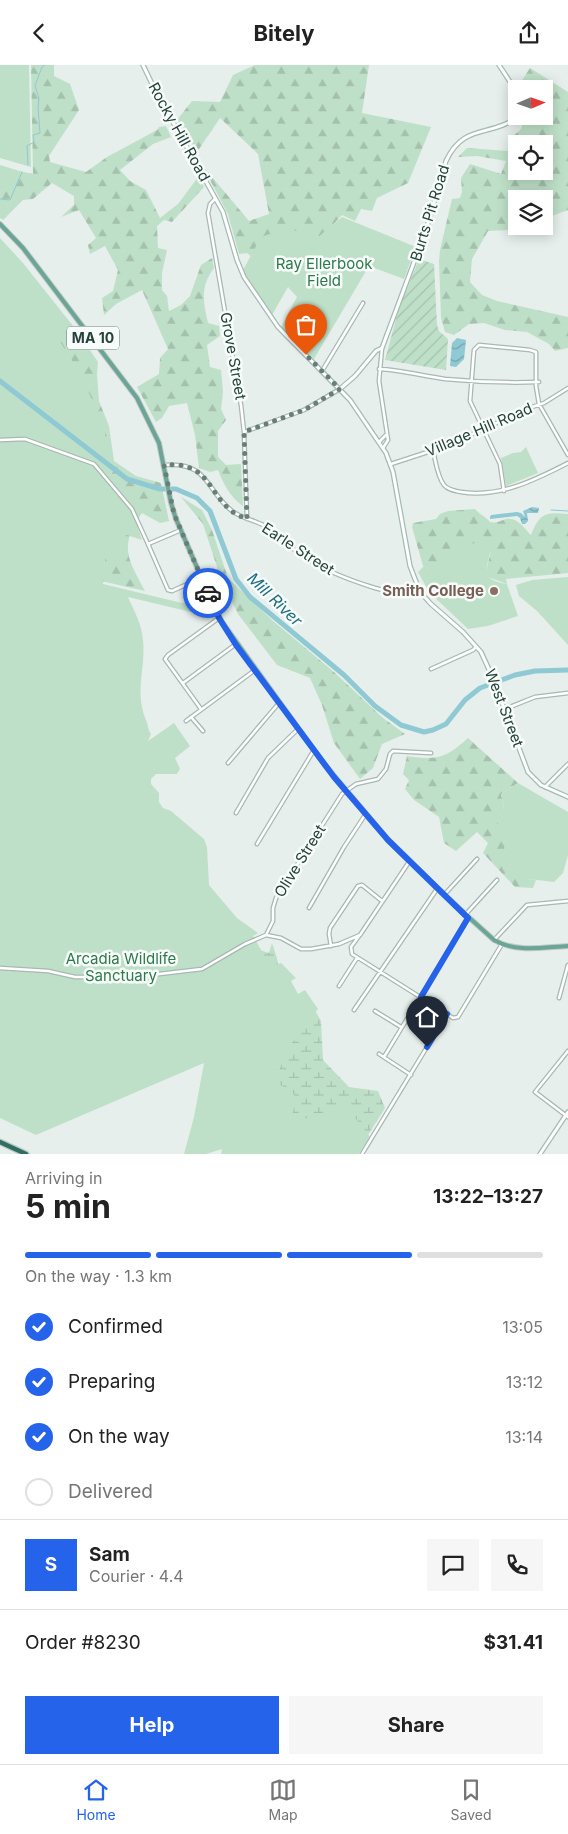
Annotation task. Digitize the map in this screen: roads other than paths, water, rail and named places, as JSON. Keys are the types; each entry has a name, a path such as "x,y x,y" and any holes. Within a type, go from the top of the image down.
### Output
{"highway":[{"path":"0,1142 26,1154"}],"main road":[{"name":"Rocky Hill Road","path":"143,65 151,83 225,215 237,260 244,277 278,327 340,389 357,409 383,448 391,464 410,565 418,589"},
{"path":"499,65 509,80"},
{"name":"Burts Pit Road","path":"382,348 421,246 450,151 463,138 471,134 508,122"},
{"name":"MA 10","path":"0,224 23,248 130,386 153,429 164,465 170,498 181,530 219,618 236,645 346,791 365,815 409,862 466,917 494,940 518,948 568,946"},
{"path":"340,389 355,376 376,351 382,348"},
{"name":"West Street","path":"418,589 427,600 476,646 483,656 528,772 545,787 568,796"},
{"path":"540,1154 567,1115"}],"street":[{"name":"Grove Street","path":"216,198 210,204 208,213 238,382 244,432 247,519"},
{"path":"322,371 362,303"},
{"path":"504,491 500,464 470,401 470,380 474,349 479,345 530,349 536,352 539,404 568,455"},
{"path":"382,348 379,369 380,389 387,443 383,448"},
{"path":"379,369 397,370 448,379 509,383 537,382"},
{"name":"Village Hill Road","path":"391,464 433,451 539,404 568,388"},
{"path":"244,432 304,410 340,389"},
{"path":"379,442 386,433"},
{"path":"0,440 25,439 94,464 132,509 168,591 202,579"},
{"path":"433,451 443,483 449,489 474,493 504,491 568,463"},
{"name":"Earle Street","path":"164,465 180,465 197,471 229,508 238,515 264,525 304,557 336,574 394,594 404,594 418,589"},
{"path":"148,544 181,530"},
{"path":"201,709 165,658 219,618"},
{"path":"183,683 236,645"},
{"path":"431,669 473,650 476,646"},
{"path":"186,721 255,670"},
{"path":"504,709 534,697 568,693"},
{"path":"228,763 279,703"},
{"path":"191,717 203,731"},
{"path":"236,813 268,759 298,729"},
{"path":"258,844 314,750"},
{"path":"346,791 356,784 377,779 384,772 390,754 393,751 431,753"},
{"path":"545,787 568,764"},
{"name":"Olive Street","path":"266,935 273,921 273,908 276,899 336,802 346,791"},
{"path":"309,908 365,815"},
{"path":"444,895 477,859"},
{"path":"409,862 350,950 352,954 453,1018 458,1017 502,944"},
{"path":"384,1057 421,997 466,917 497,880"},
{"path":"331,946 330,928 358,886 363,886 382,901"},
{"path":"354,1009 437,889"},
{"path":"494,940 527,905 568,901"},
{"path":"0,968 48,971 75,977 134,977 194,971 209,966 245,944 266,935 281,938 301,949 331,946 346,942 360,935"},
{"path":"339,986 358,958"},
{"path":"559,998 568,965"},
{"path":"375,1011 402,1027"},
{"path":"362,1154 447,1014"},
{"path":"567,1115 535,1092 568,1051"},
{"path":"379,1054 411,1075"}],"water":[{"path":"457,338 466,340 464,359 456,367 450,366 452,343"},
{"path":"532,507 539,508 538,513 527,513 528,521 525,524 522,524 517,516 490,519 491,515 517,512 525,517 523,511"}],"waterway":[{"path":"28,165 27,146 34,142 33,135 40,133 39,98 35,86 42,67 45,65"},
{"path":"0,199 10,200 22,172"},
{"name":"Mill River","path":"0,381 127,479 160,489 176,489 197,498 210,511 236,579 250,597 344,675 375,706 401,725 424,732 433,730 446,724 465,700 480,688 515,675 535,671 568,670"},
{"path":"551,510 568,511"}],"place":[{"name":"Smith College","path":"494,591"}],"park label":[{"name":"Ray Ellerbook Field","path":"324,272"},
{"name":"Arcadia Wildlife Sanctuary","path":"121,968"}]}
